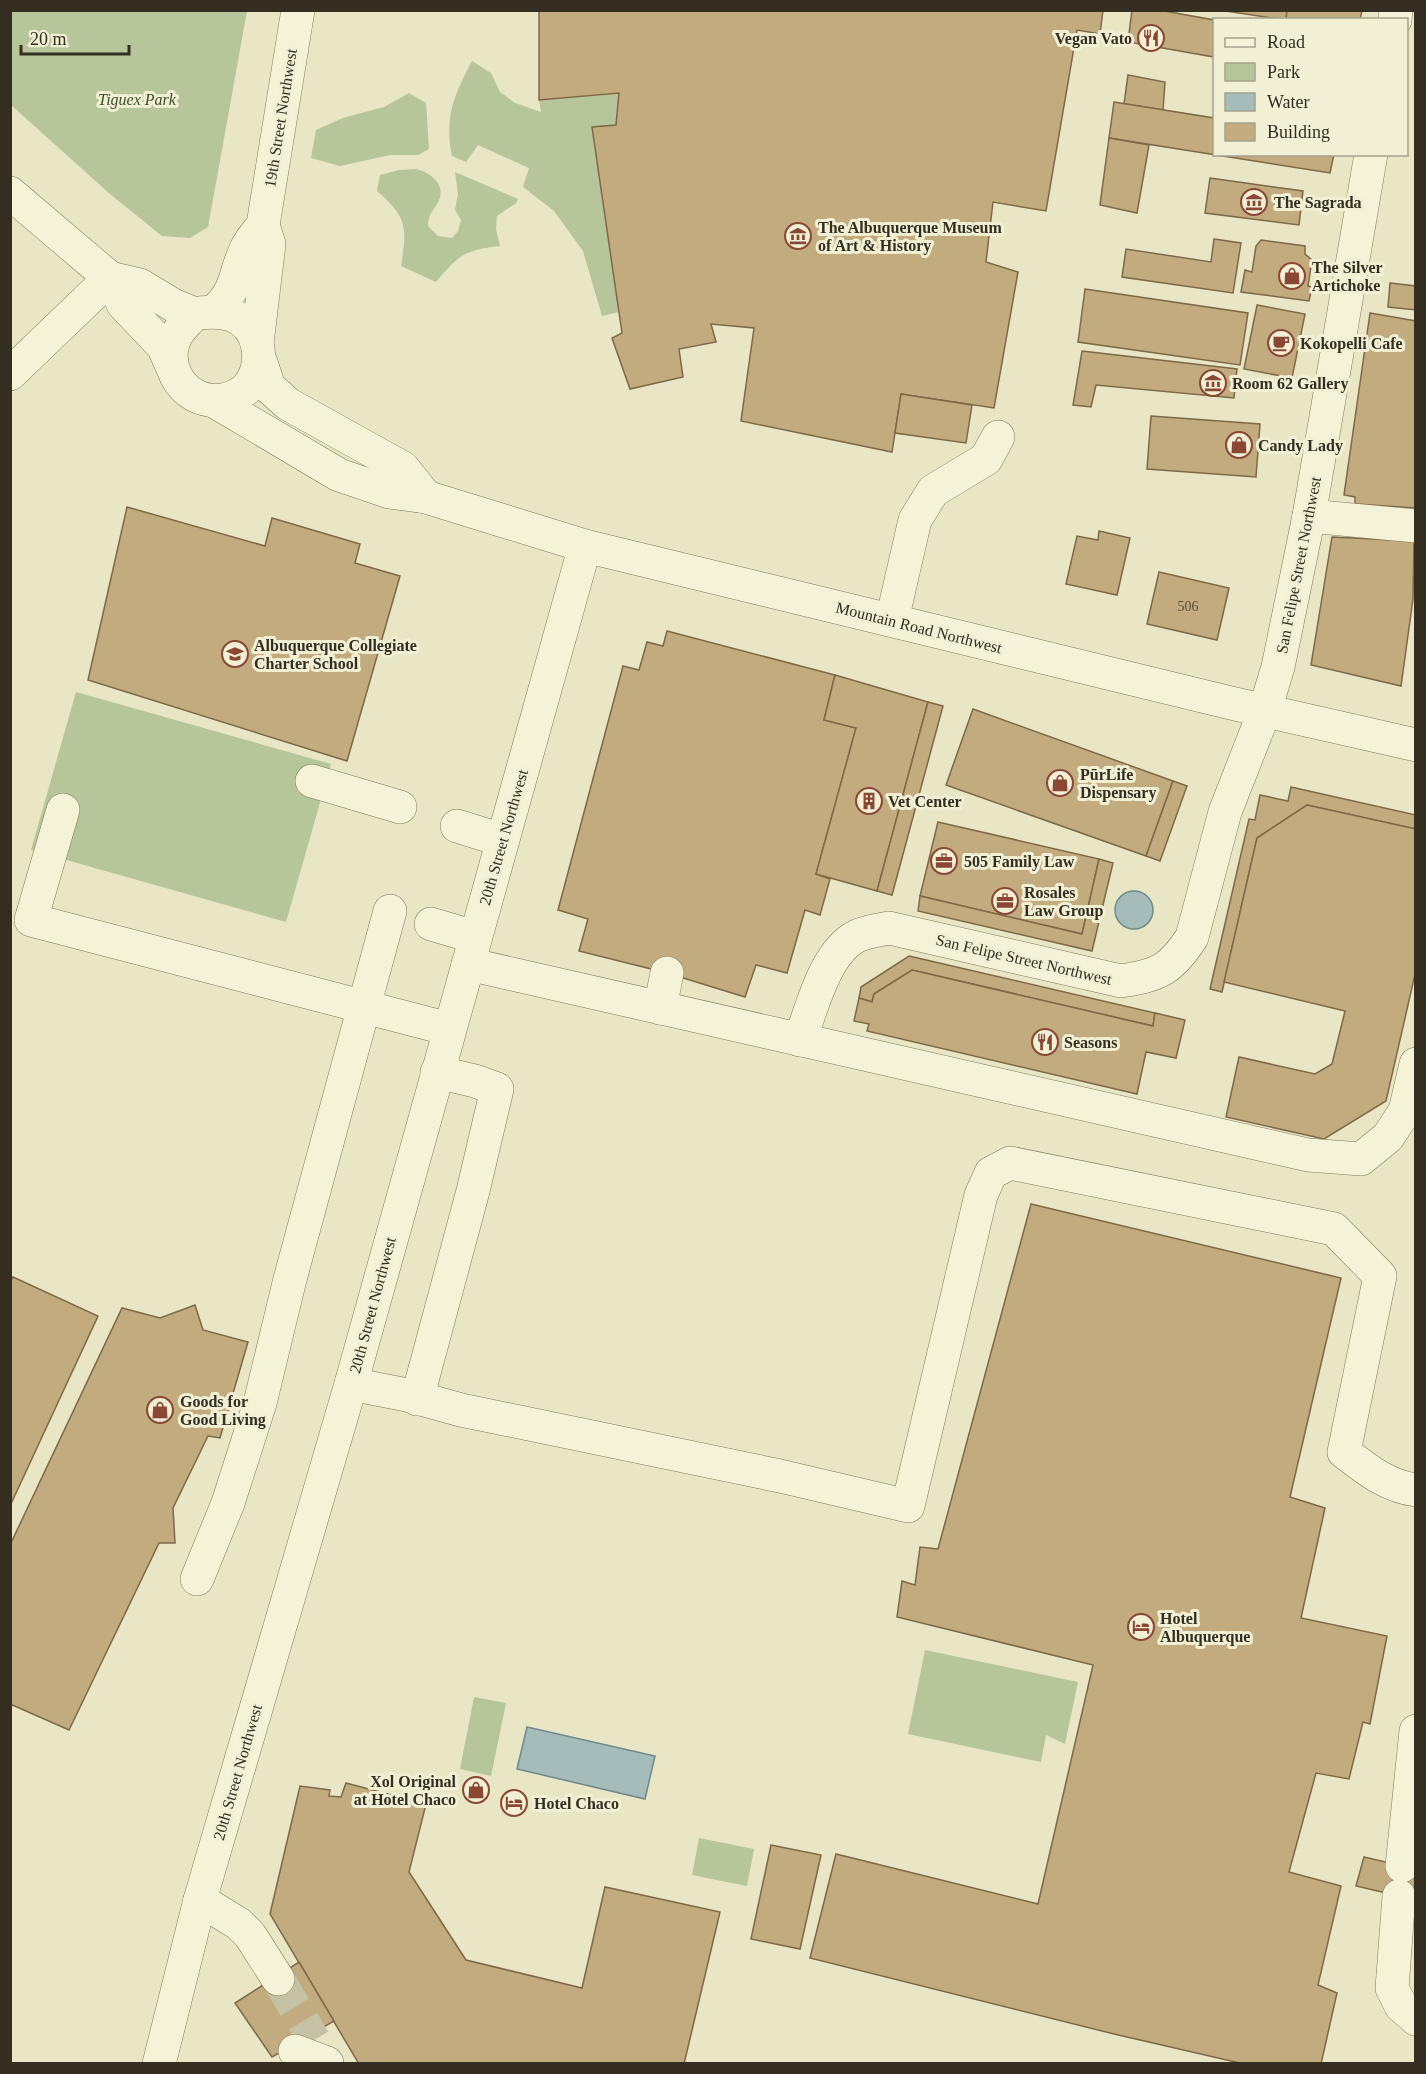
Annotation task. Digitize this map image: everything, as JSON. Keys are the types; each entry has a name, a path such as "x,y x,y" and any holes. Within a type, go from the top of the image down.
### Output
{"street":[{"name":"19th Street Northwest","path":"204,313 224,302 235,285 247,247 263,225 298,10"},
{"name":"San Felipe Street Northwest","path":"800,1040 824,977 835,956 857,936 889,928 1121,981 1151,976 1171,964 1182,953 1192,937 1225,812 1265,710 1278,667 1309,516 1371,156"},
{"name":"Mountain Road Northwest","path":"10,193 110,278 123,304 163,346 176,378 186,390 199,398 214,401 339,475 389,492 426,497 585,546 1416,745"},
{"name":"19th Street Northwest","path":"259,351 269,243 263,225"},
{"path":"10,374 110,278"},
{"name":"Mountain Road Northwest","path":"110,278 140,285 173,305 204,313 232,315 248,326 259,351 269,387 288,404 403,468 426,497"},
{"path":"171,364 172,345 179,330 204,313"},
{"path":"214,401 229,399 244,391 255,378 259,351"},
{"path":"892,620 915,520 933,491 986,459 998,436"},
{"path":"1309,516 1416,526"},
{"name":"20th Street Northwest","path":"159,2064 200,1900 351,1384 585,546"},
{"path":"312,781 400,807"},
{"path":"63,810 31,920 449,1029"},
{"path":"457,826 502,840"},
{"path":"197,1579 228,1503 260,1403 290,1279 362,1007 390,911"},
{"path":"431,924 471,950 660,1008 1308,1155 1361,1159 1388,1137 1405,1111 1416,1064"},
{"path":"660,1008 667,973"},
{"path":"417,1399 473,1191 497,1089 437,1072"},
{"path":"351,1384 461,1410 780,1476 908,1506 981,1195 991,1173 1010,1163 1334,1229 1380,1275 1344,1452 1371,1473 1399,1488 1416,1490"},
{"path":"1416,1731 1392,1988 1401,2006 1416,2019"},
{"path":"200,1900 239,1924 250,1935 268,1976"}],"green space":[{"name":"Tiguex Park","path":"11,10 247,11 208,227 190,238 162,236 110,194 11,105"},
{"path":"472,61 491,73 500,92 515,103 541,112 539,100 619,93 616,125 592,128 619,312 602,316 583,251 554,211 523,187 529,168 478,145 466,162 452,156 449,129 452,107"},
{"path":"409,93 426,103 429,149 418,155 390,155 340,166 311,158 316,130 343,118 384,107"},
{"path":"416,169 433,177 441,192 428,226 438,236 452,238 458,231 461,220 455,210 458,194 455,172 518,199 516,203 497,216 496,229 500,246 463,255 436,282 401,266 404,242 403,224 395,209 377,191 380,175 399,170"},
{"path":"76,692 331,764 286,922 31,850"},
{"path":"925,1650 1078,1682 1065,1744 1046,1735 1041,1762 908,1734"},
{"path":"474,1697 506,1703 491,1776 460,1769"},
{"path":"699,1838 754,1849 747,1886 692,1875"}],"water":[{"path":"1134,891 1148,896 1153,910 1148,924 1134,929 1120,924 1115,910 1120,896"},
{"path":"527,1727 655,1756 645,1799 517,1769"}],"building":[{"name":"The Albuquerque Museum of Art & History","path":"539,10 1103,10 1100,34 1077,30 1046,211 993,202 986,262 1018,272 994,408 901,394 892,452 741,421 754,328 711,324 716,342 679,349 683,377 630,389 612,338 622,333 592,127 616,125 619,93 539,100"},
{"path":"1132,10 1159,10 1213,20 1213,57 1128,42"},
{"path":"1219,10 1287,10 1286,18"},
{"path":"1287,10 1362,10 1360,18 1286,18"},
{"path":"1128,75 1165,82 1163,110 1124,104"},
{"path":"1114,102 1213,118 1213,154 1109,138"},
{"path":"1109,138 1149,145 1137,213 1100,205"},
{"path":"1223,156 1334,156 1330,173"},
{"name":"The Sagrada","path":"1210,178 1303,191 1299,225 1205,213"},
{"path":"1214,239 1241,243 1233,293 1122,277 1126,249 1211,262"},
{"path":"1261,240 1305,246 1305,254 1312,260 1308,286 1312,287 1309,301 1241,292 1245,270 1252,272 1256,246"},
{"path":"1390,283 1416,286 1416,310 1388,307"},
{"path":"1085,289 1248,313 1240,365 1078,342"},
{"path":"1257,305 1305,314 1292,378 1244,369"},
{"path":"1370,313 1416,321 1416,508 1355,504 1355,497 1344,495"},
{"path":"1082,351 1237,369 1234,398 1096,385 1091,407 1073,405"},
{"path":"901,394 972,405 966,443 895,433"},
{"path":"1151,416 1260,424 1256,477 1147,469"},
{"name":"Albuquerque Collegiate Charter School","path":"127,507 265,546 272,518 360,544 355,563 400,576 347,761 88,680"},
{"path":"1099,531 1130,538 1117,595 1066,584 1077,536 1098,540"},
{"path":"1332,537 1414,541 1413,599 1401,686 1311,665"},
{"path":"1159,572 1229,588 1217,640 1147,624"},
{"path":"667,631 835,675 824,720 856,728 816,874 830,879 820,915 805,910 787,973 756,965 745,997 667,973 579,951 588,919 558,910 623,666 639,670 647,642 663,646"},
{"name":"Vet Center","path":"835,675 928,702 877,891 816,874 856,728 824,720"},
{"path":"928,702 943,706 892,895 877,891"},
{"name":"PūrLife Dispensary","path":"973,709 1173,781 1146,856 946,785"},
{"path":"1173,781 1187,786 1160,861 1146,856"},
{"path":"1291,787 1416,815 1416,829 1307,805 1257,838 1222,992 1210,989 1249,819 1255,820 1260,795 1288,801"},
{"path":"1307,805 1416,829 1416,970 1386,1101 1324,1139 1226,1117 1239,1057 1315,1074 1332,1064 1345,1011 1224,982 1257,838"},
{"path":"938,822 1099,859 1082,934 920,896"},
{"path":"1099,859 1113,863 1092,951 918,911 920,896 1082,934"},
{"path":"909,956 1155,1013 1153,1026 912,970 874,994 872,1002 859,998 861,987"},
{"name":"Seasons","path":"912,970 1153,1026 1155,1013 1185,1020 1176,1058 1146,1052 1137,1094 867,1031 869,1024 854,1021 859,998 872,1002 874,994"},
{"name":"Hotel Albuquerque","path":"1031,1204 1341,1278 1290,1497 1325,1508 1301,1618 1387,1636 1370,1724 1363,1722 1349,1779 1316,1773 1289,1872 1341,1886 1318,1985 1337,1993 1321,2064 1244,2064 810,1958 836,1854 1038,1904 1093,1665 897,1617 902,1581 915,1585 920,1547 938,1549"},
{"path":"13,1277 98,1316 10,1506 10,1281"},
{"path":"195,1305 203,1330 248,1342 220,1438 208,1436 173,1508 175,1543 159,1543 69,1730 10,1704 10,1545 122,1308 160,1318"},
{"path":"346,1783 426,1804 409,1872 466,1960 582,1988 605,1887 720,1912 684,2064 359,2064 270,1914 300,1786 330,1790 329,1796 341,1797"},
{"path":"771,1845 821,1855 800,1949 751,1939"},
{"path":"1364,1857 1416,1869 1416,1900 1356,1886"},
{"path":"299,1962 334,2021 272,2057 235,2003"}],"tunnel":[{"path":"278,1979 314,2040"}],"place":[{"name":"Vegan Vato","path":"1151,38"},
{"name":"The Sagrada","path":"1254,202"},
{"name":"The Albuquerque Museum of Art & History","path":"798,236"},
{"name":"The Silver Artichoke","path":"1292,276"},
{"name":"Kokopelli Cafe","path":"1281,343"},
{"name":"Room 62 Gallery","path":"1213,383"},
{"name":"Candy Lady","path":"1239,445"},
{"name":"Albuquerque Collegiate Charter School","path":"235,654"},
{"name":"PūrLife Dispensary","path":"1060,783"},
{"name":"Vet Center","path":"869,801"},
{"name":"505 Family Law","path":"944,861"},
{"name":"Rosales Law Group","path":"1005,901"},
{"name":"Seasons","path":"1045,1042"},
{"name":"Goods for Good Living","path":"160,1410"},
{"name":"Hotel Albuquerque","path":"1141,1627"},
{"name":"Xol Original at Hotel Chaco","path":"476,1790"},
{"name":"Hotel Chaco","path":"514,1803"}]}
